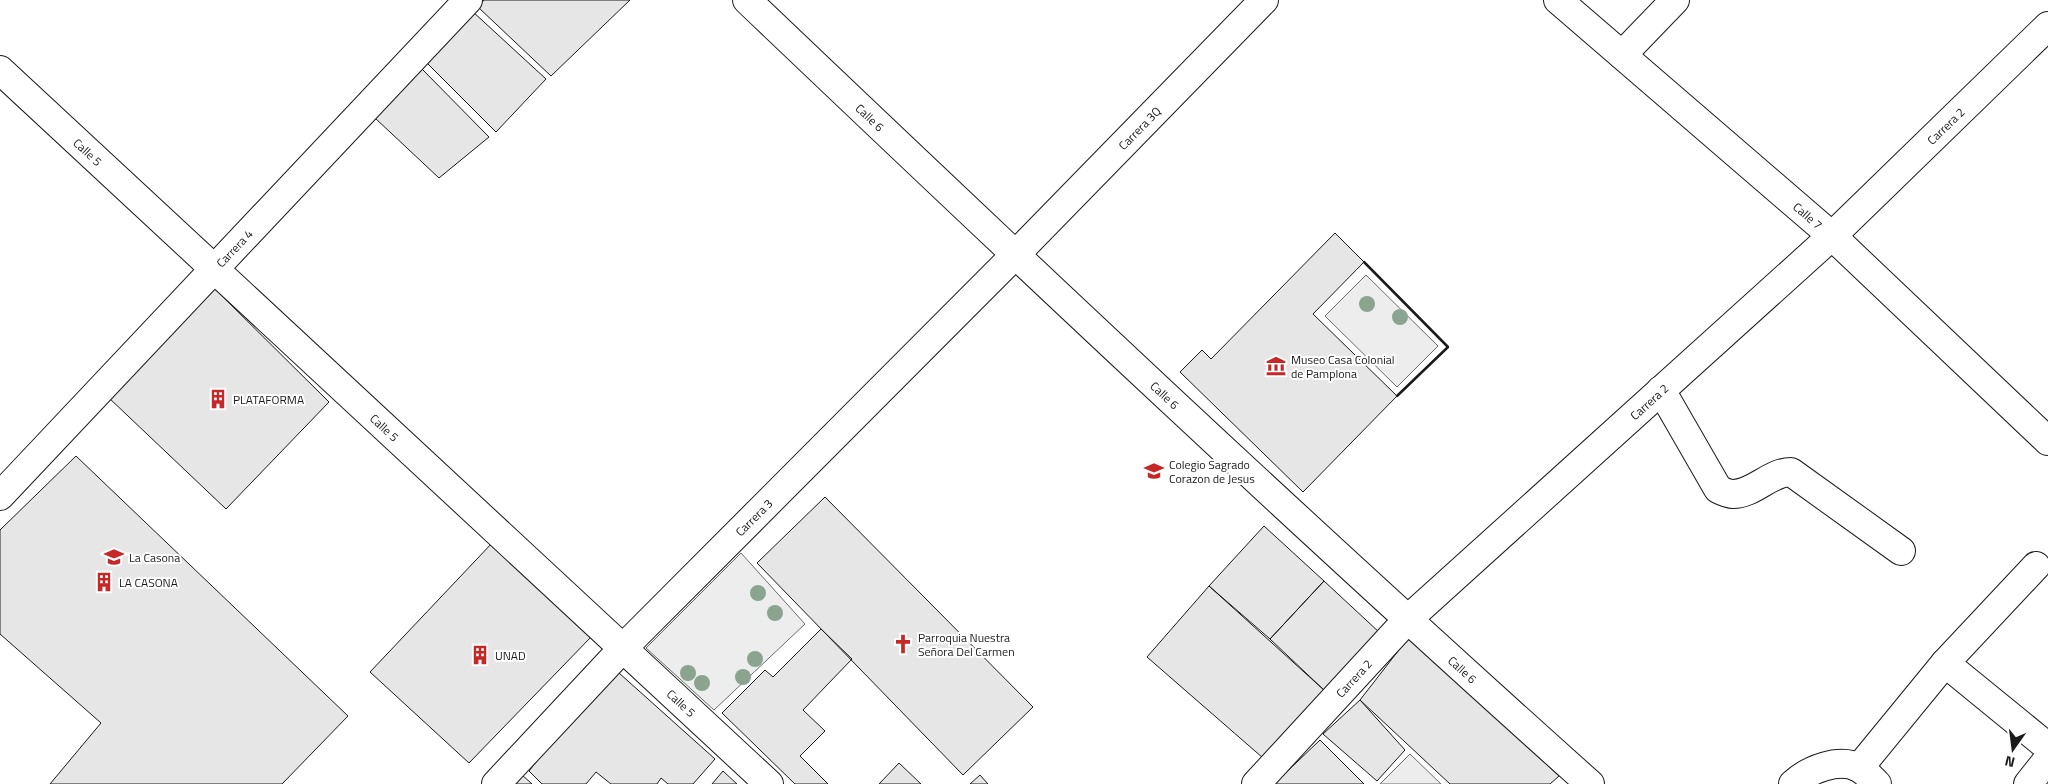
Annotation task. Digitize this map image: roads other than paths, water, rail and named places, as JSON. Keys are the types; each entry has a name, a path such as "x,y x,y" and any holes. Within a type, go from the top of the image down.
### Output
{"street":[{"name":"Carrera 4","path":"0,496 468,0"},
{"name":"Calle 6","path":"747,0 1015,255 1407,620 1590,784"},
{"name":"Carrera 3Q","path":"1015,255 1264,0"},
{"name":"Calle 7","path":"1558,0 1832,236 2048,441"},
{"path":"1622,55 1675,0"},
{"name":"Carrera 2","path":"1256,784 1407,620 1832,236 2048,26"},
{"name":"Calle 5","path":"0,70 624,647 769,784"},
{"name":"Carrera 3","path":"496,784 624,647 1015,255"},
{"path":"1661,390 1718,490 1733,494 1748,490 1781,472 1792,472 1901,551"},
{"path":"1793,784 1802,775 1835,764 1868,776 1945,662 2036,566"},
{"path":"1945,662 2048,747"},
{"path":"2028,784 2048,760"}],"place":[{"name":"Museo Casa Colonial de Pamplona","path":"1276,366"},
{"name":"PLATAFORMA","path":"218,399"},
{"name":"Colegio Sagrado Corazon de Jesus","path":"1154,471"},
{"name":"La Casona","path":"114,557"},
{"name":"LA CASONA","path":"104,582"},
{"name":"Parroquia Nuestra Señora Del Carmen","path":"903,644"},
{"name":"UNAD","path":"480,655"}]}
